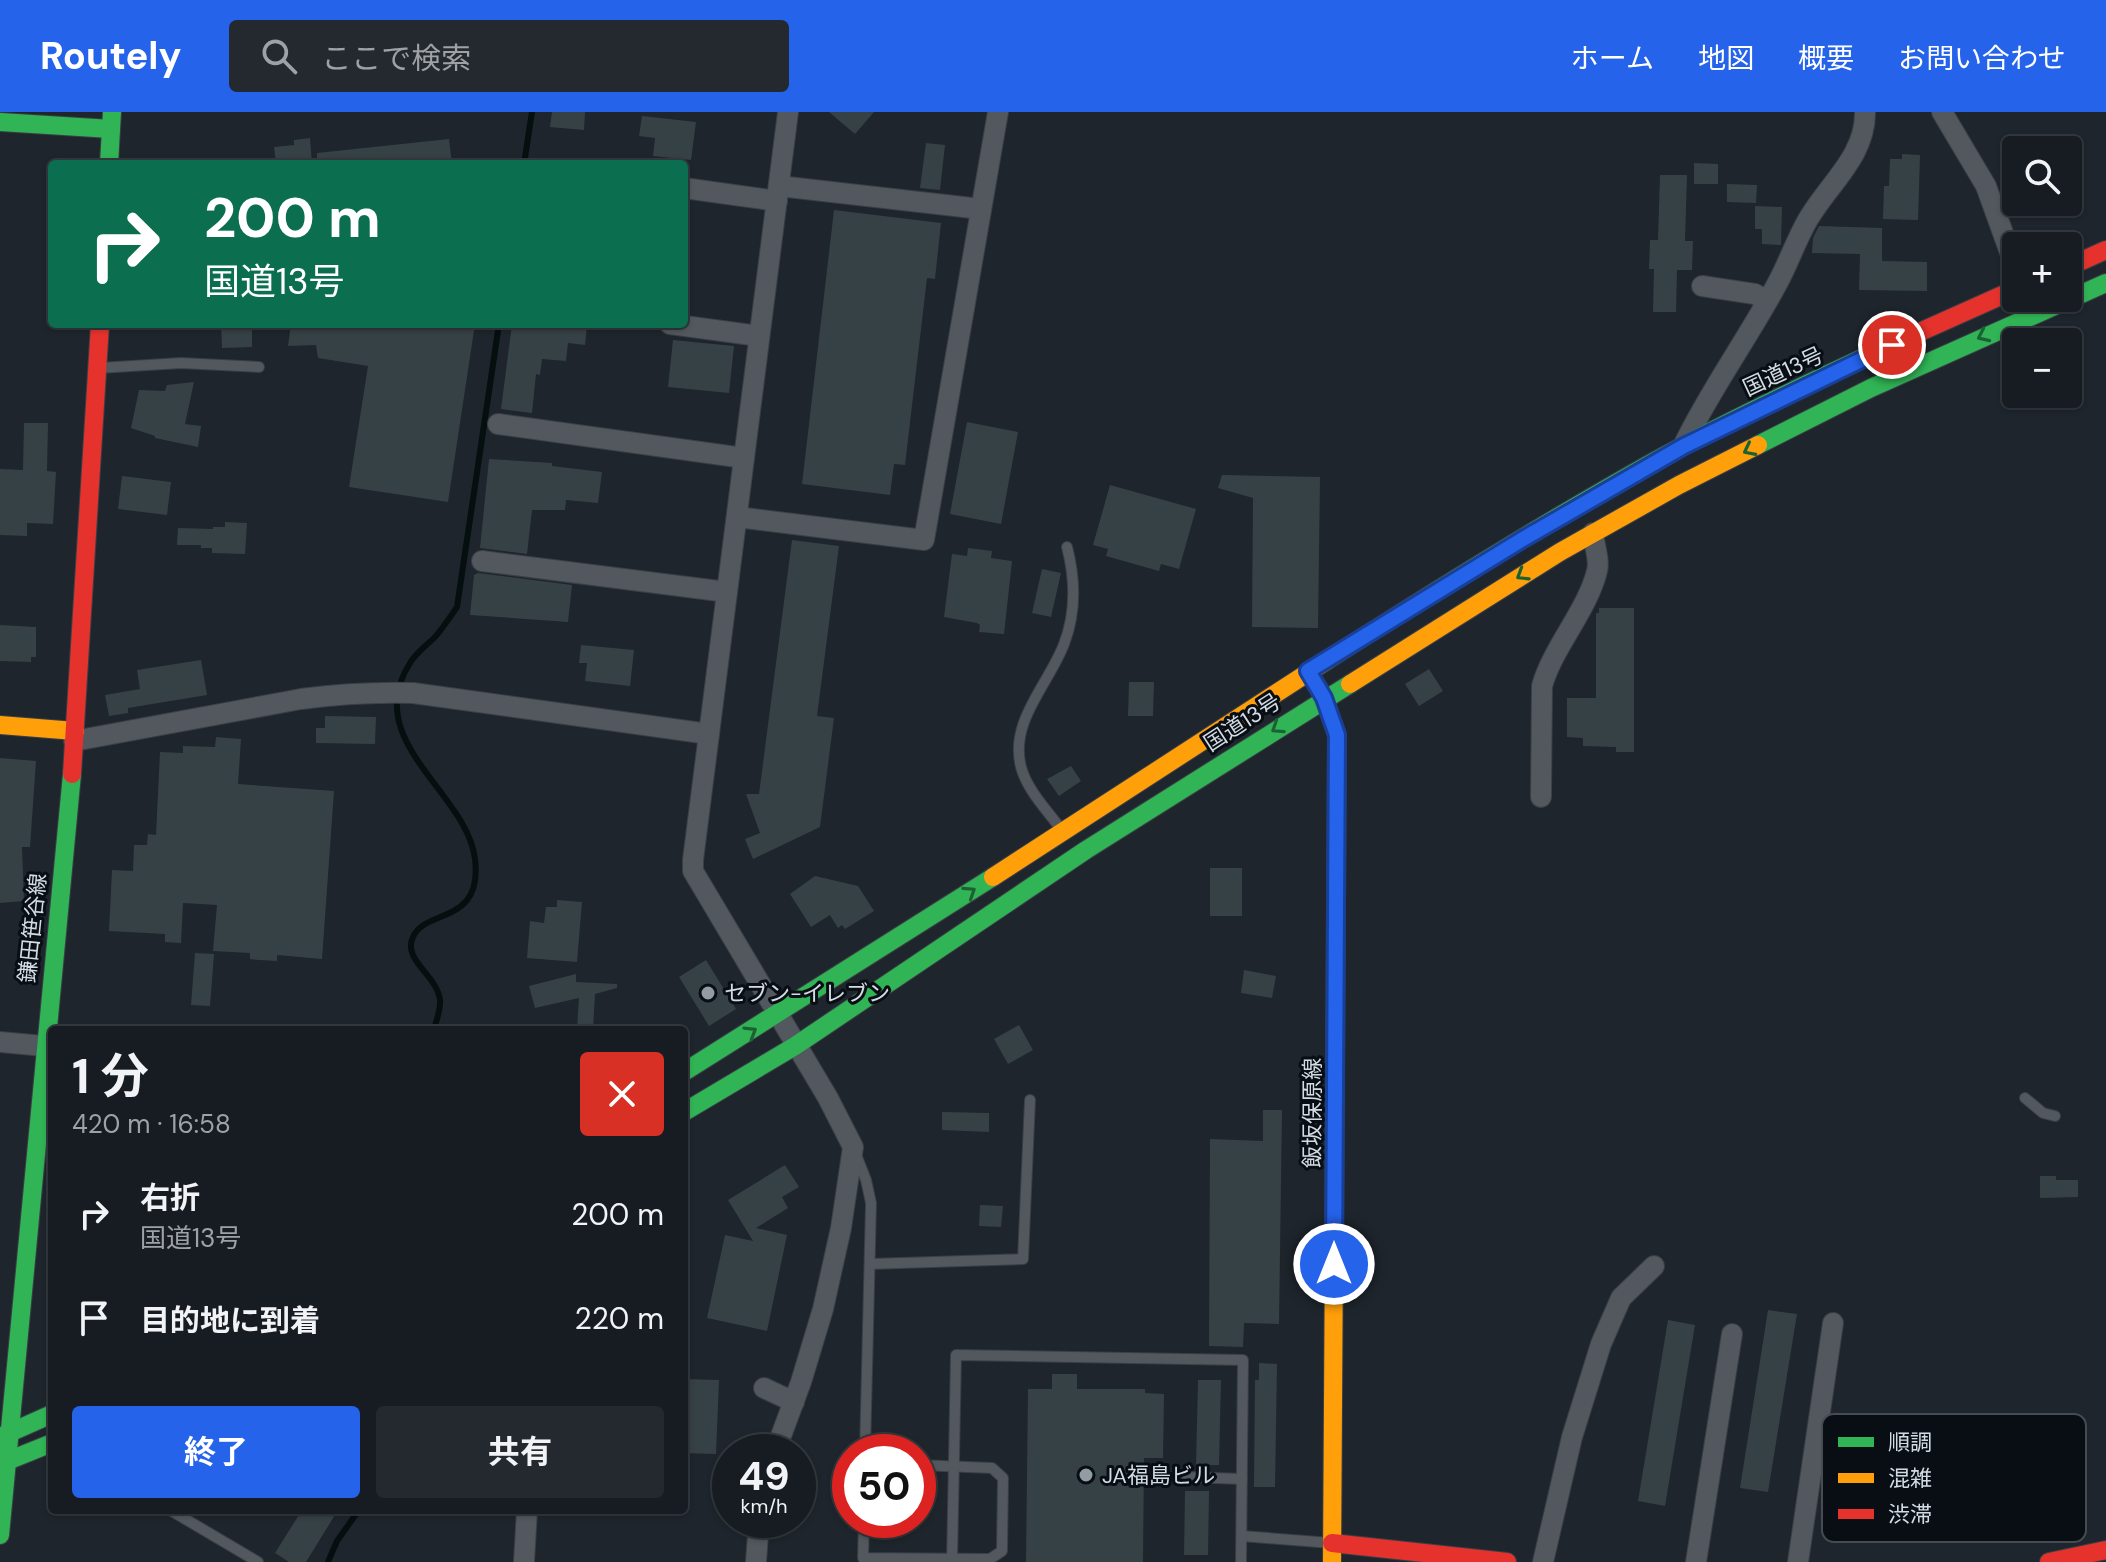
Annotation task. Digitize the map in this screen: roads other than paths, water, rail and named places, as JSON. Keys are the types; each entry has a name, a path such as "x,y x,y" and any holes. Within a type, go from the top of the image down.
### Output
{"main road":[{"path":"0,122 112,121 109,160"},
{"path":"2082,261 2106,250"},
{"name":"国道13号","path":"688,1110 795,1046 1086,850 1324,698 1593,533 1679,485 1871,388 2106,283"},
{"name":"国道13号","path":"688,1070 779,1015 1308,671 1523,539 1684,446 2002,295"},
{"name":"鎌田笹谷線","path":"0,1535 6,1405 75,736 100,328"},
{"name":"飯坂保原線","path":"1308,671 1324,698 1337,735 1332,1553"},
{"path":"0,725 75,736"},
{"path":"5,1435 48,1416"},
{"path":"3,1463 48,1445"},
{"path":"2049,1562 2106,1550"},
{"path":"1332,1553 1507,1562"}],"street":[{"path":"782,1434 823,1309 841,1228 853,1147 828,1098 693,871 788,112"},
{"path":"737,517 924,540 998,112"},
{"path":"1684,446 1704,403 1767,301 1807,221 1860,142 1865,112"},
{"path":"1942,112 1986,186 2003,232"},
{"path":"688,188 981,209"},
{"path":"1702,286 1755,294 1767,301"},
{"path":"688,326 759,336"},
{"path":"498,424 744,458"},
{"path":"1541,797 1542,686 1546,672 1598,569 1593,533"},
{"path":"482,561 727,592"},
{"path":"75,736 336,694 386,692 413,693 709,734"},
{"path":"0,1042 44,1046"},
{"path":"1543,1562 1572,1437 1601,1344 1621,1298 1654,1266"},
{"path":"1798,1562 1833,1323"},
{"path":"1696,1562 1732,1334"},
{"path":"764,1388 794,1402"},
{"path":"524,1562 527,1514"},
{"path":"756,1562 758,1538"}],"lane":[{"path":"97,368 181,363 259,367"},
{"path":"1062,831 1029,786 1021,768 1018,738 1064,644 1072,615 1073,570 1067,547"},
{"path":"2025,1098 2043,1113 2055,1116"},
{"path":"870,1264 1023,1259 1030,1100"},
{"path":"853,1147 871,1203 865,1434"},
{"path":"952,1560 956,1355 1243,1360 1241,1562"},
{"path":"864,1538 863,1558 990,1559 1002,1551 1003,1478 992,1468 936,1466"},
{"path":"1187,1477 1242,1479"},
{"path":"177,1514 258,1562"},
{"path":"1242,1536 1332,1553"}],"waterway":[{"path":"525,160 532,112"},
{"path":"435,1026 440,1000 438,991 416,960 411,945 420,928 452,912 471,895 475,859 468,835 454,811 406,742 398,717 398,691 412,659 438,634 457,607 498,328"},
{"path":"328,1562 337,1541 356,1514"}],"place":[{"name":"セブン-イレブン","path":"708,993"},
{"name":"JA福島ビル","path":"1086,1475"}]}
